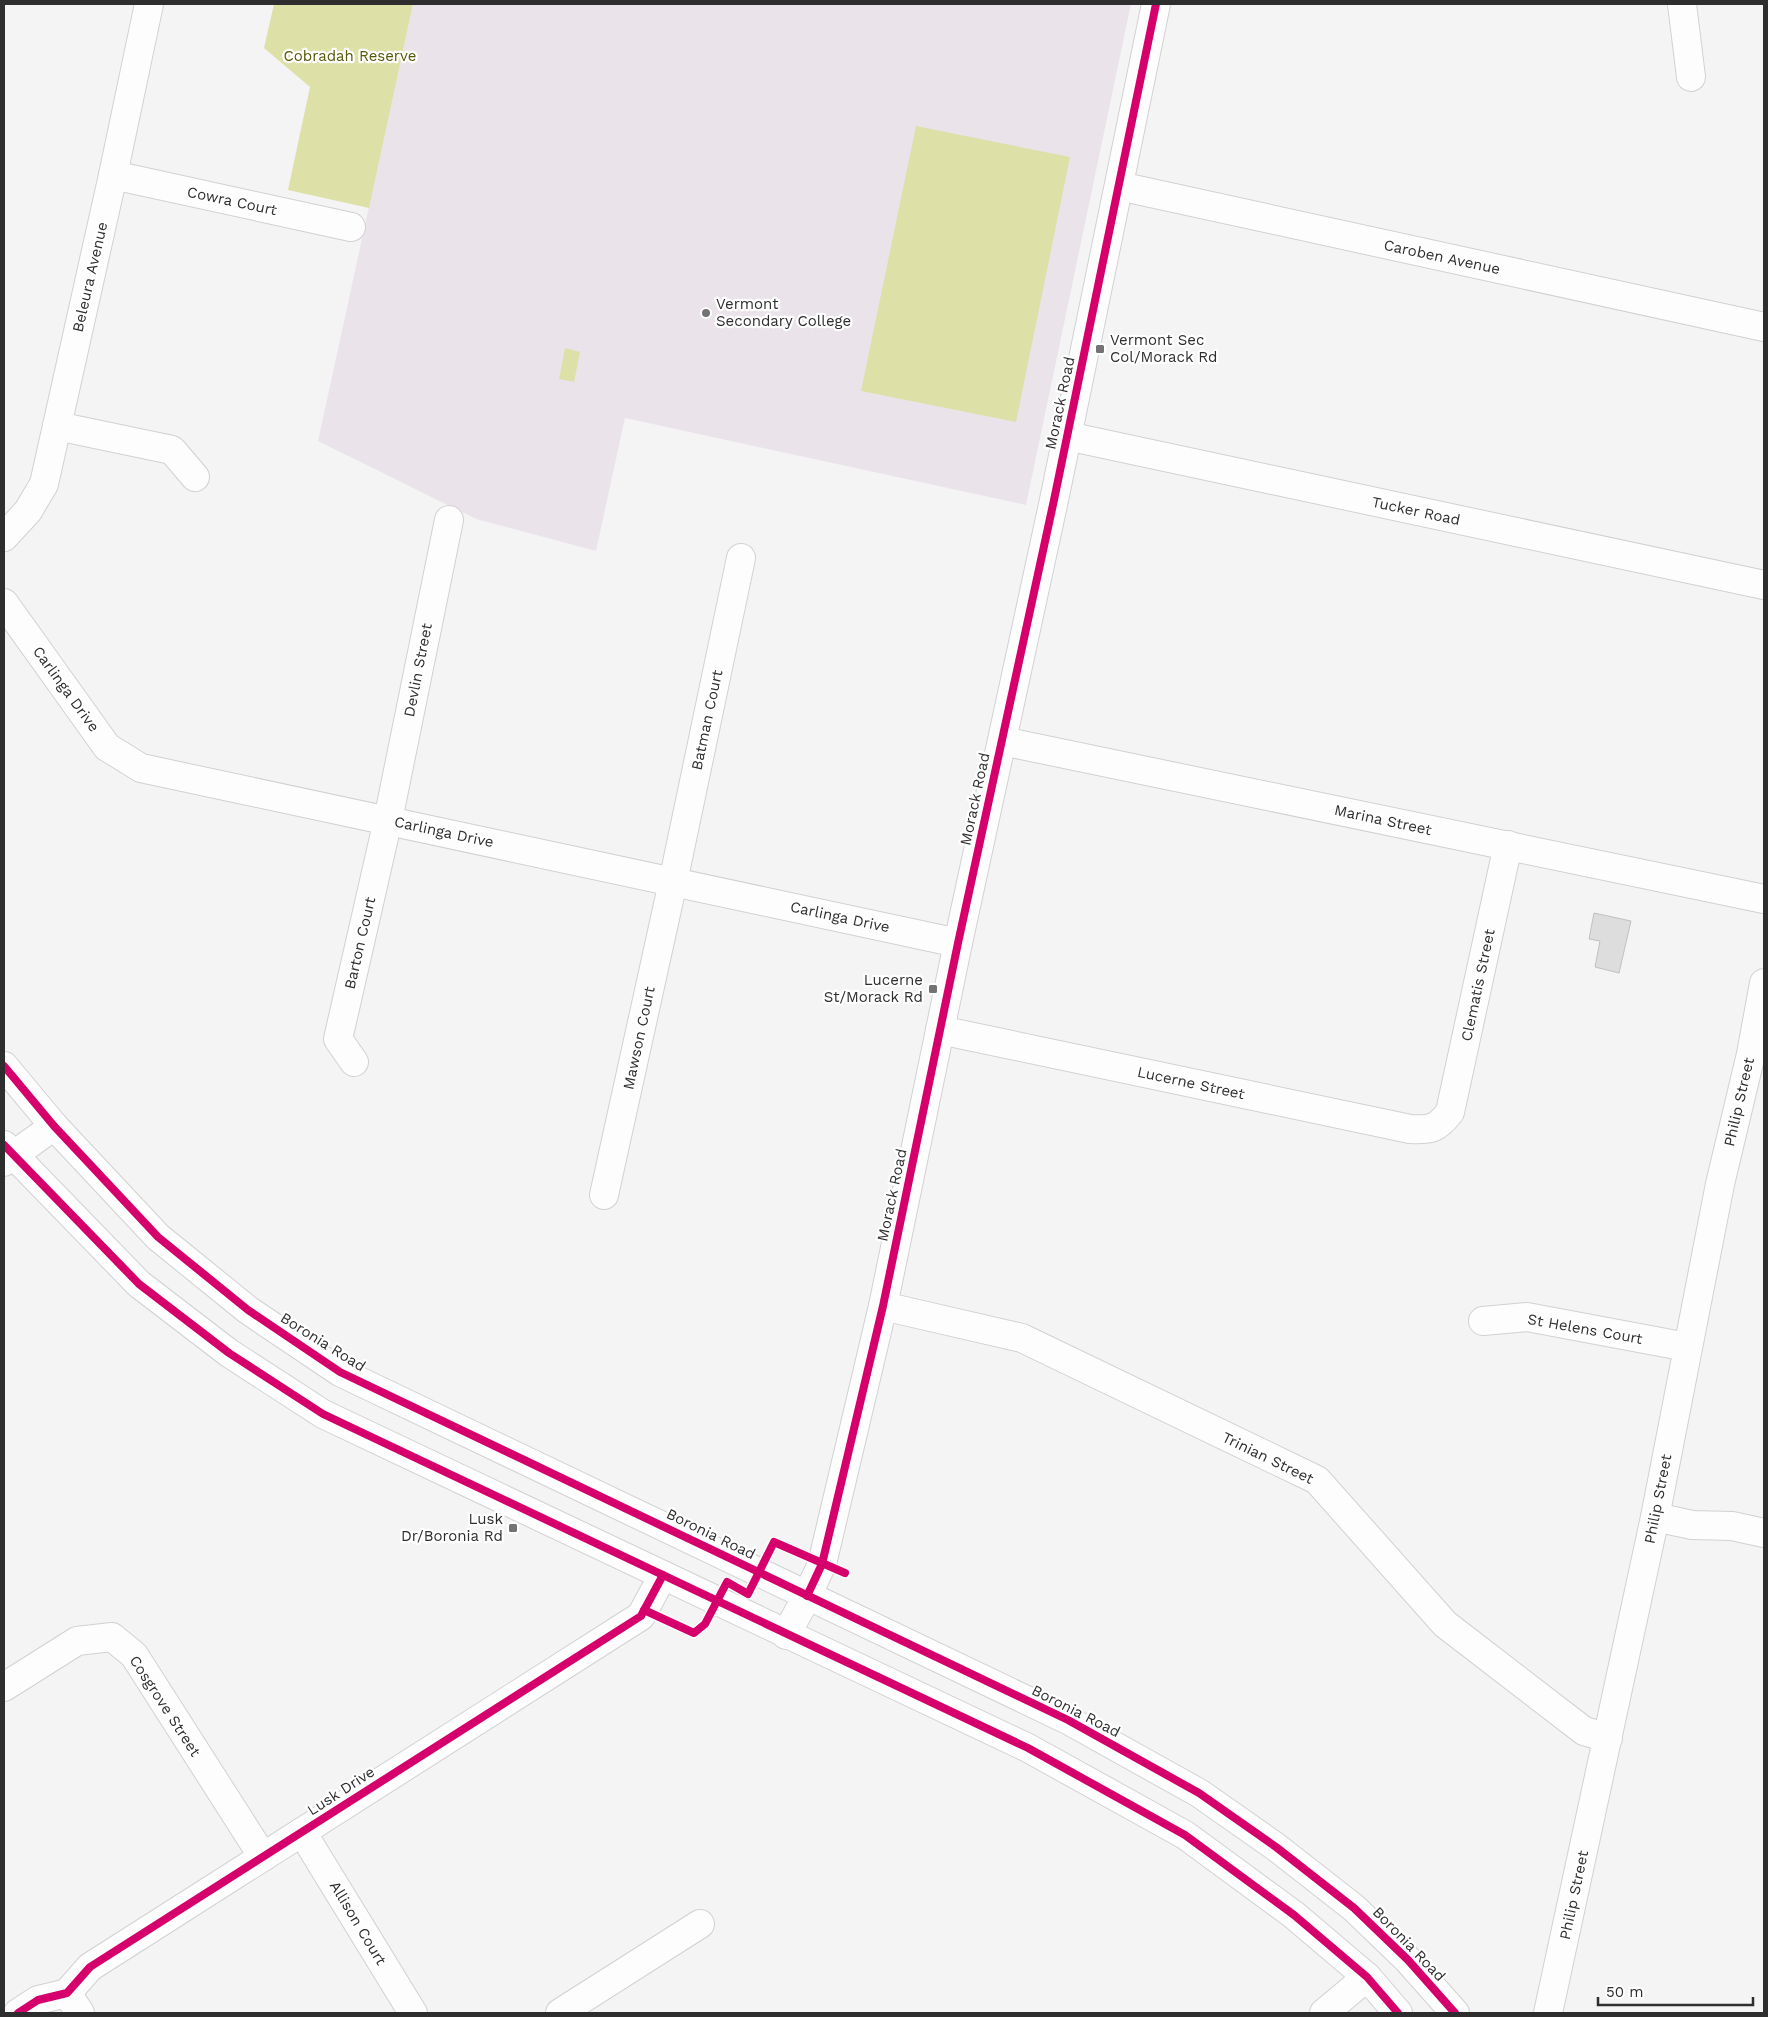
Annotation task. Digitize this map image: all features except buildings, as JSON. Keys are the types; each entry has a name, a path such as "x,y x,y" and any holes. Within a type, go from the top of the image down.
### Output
{"street":[{"name":"Beleura Avenue","path":"4,537 28,512 44,484 114,176 148,4"},
{"name":"Morack Road","path":"786,1634 822,1564 883,1306 958,943 1067,436 1156,4"},
{"path":"1682,4 1691,76"},
{"name":"Cowra Court","path":"114,176 351,227"},
{"name":"Caroben Avenue","path":"1119,186 1764,328"},
{"path":"56,426 172,450 195,477"},
{"name":"Tucker Road","path":"1067,436 1764,585"},
{"name":"Devlin Street","path":"388,820 449,520"},
{"name":"Batman Court","path":"673,882 741,558"},
{"name":"Carlinga Drive","path":"4,603 107,746 141,768 958,943"},
{"name":"Marina Street","path":"1002,741 1764,899"},
{"name":"Barton Court","path":"354,1062 338,1039 388,820"},
{"name":"Clematis Street","path":"1442,1122 1450,1112 1508,845"},
{"name":"Mawson Court","path":"604,1194 673,882"},
{"name":"Philip Street","path":"1548,2013 1656,1509 1720,1184 1758,1055 1764,984"},
{"name":"Lucerne Street","path":"940,1030 1410,1129 1429,1130 1442,1122"},
{"name":"Boronia Road","path":"4,1066 54,1126 158,1237 248,1310 340,1372 1068,1720 1199,1793 1276,1847 1354,1908 1408,1960 1455,2013"},
{"path":"54,1126 7,1155 138,1284 229,1353 323,1414 1028,1748 1185,1835 1294,1915 1367,1978 1398,2013"},
{"name":"Trinian Street","path":"883,1306 1022,1338 1317,1480 1445,1624 1584,1731 1608,1738"},
{"name":"St Helens Court","path":"1484,1321 1528,1318 1687,1347"},
{"path":"1656,1509 1692,1525 1732,1526 1764,1533"},
{"name":"Lusk Drive","path":"18,2013 38,2000 74,2003 90,1966 641,1616 663,1575 680,1535"},
{"name":"Cosgrove Street","path":"4,1687 78,1641 112,1637 134,1655 263,1857"},
{"name":"Allison Court","path":"302,1832 413,2013"},
{"path":"560,2013 700,1924"},
{"path":"1324,2013 1367,1978"}],"shaded area":[{"name":"Vermont Secondary College","path":"413,4 1131,4 1026,505 625,418 596,551 476,519 318,441"}],"green space":[{"name":"Cobradah Reserve","path":"274,4 413,4 369,208 288,190 310,87 264,48"},
{"path":"916,126 1070,157 1016,422 861,391"},
{"path":"565,348 580,352 574,382 559,379"}],"cycle path":[{"path":"807,1596 822,1564 883,1306 958,943 1054,500 1156,4"},
{"path":"4,1066 54,1126 158,1237 248,1310 340,1372 1068,1720 1199,1793 1276,1847 1354,1908 1408,1960 1455,2013"},
{"path":"4,1145 139,1284 229,1353 323,1414 1028,1748 1185,1835 1294,1915 1367,1977 1398,2013"},
{"path":"644,1610 694,1633 705,1624 727,1582 748,1594 774,1542 845,1573"},
{"path":"18,2013 38,2000 67,1993 90,1967 641,1616 663,1575"}],"place":[{"name":"Vermont Secondary College","path":"706,313"},
{"name":"Vermont Sec Col/Morack Rd","path":"1100,349"},
{"name":"Lucerne St/Morack Rd","path":"933,989"},
{"name":"Lusk Dr/Boronia Rd","path":"513,1528"}]}
